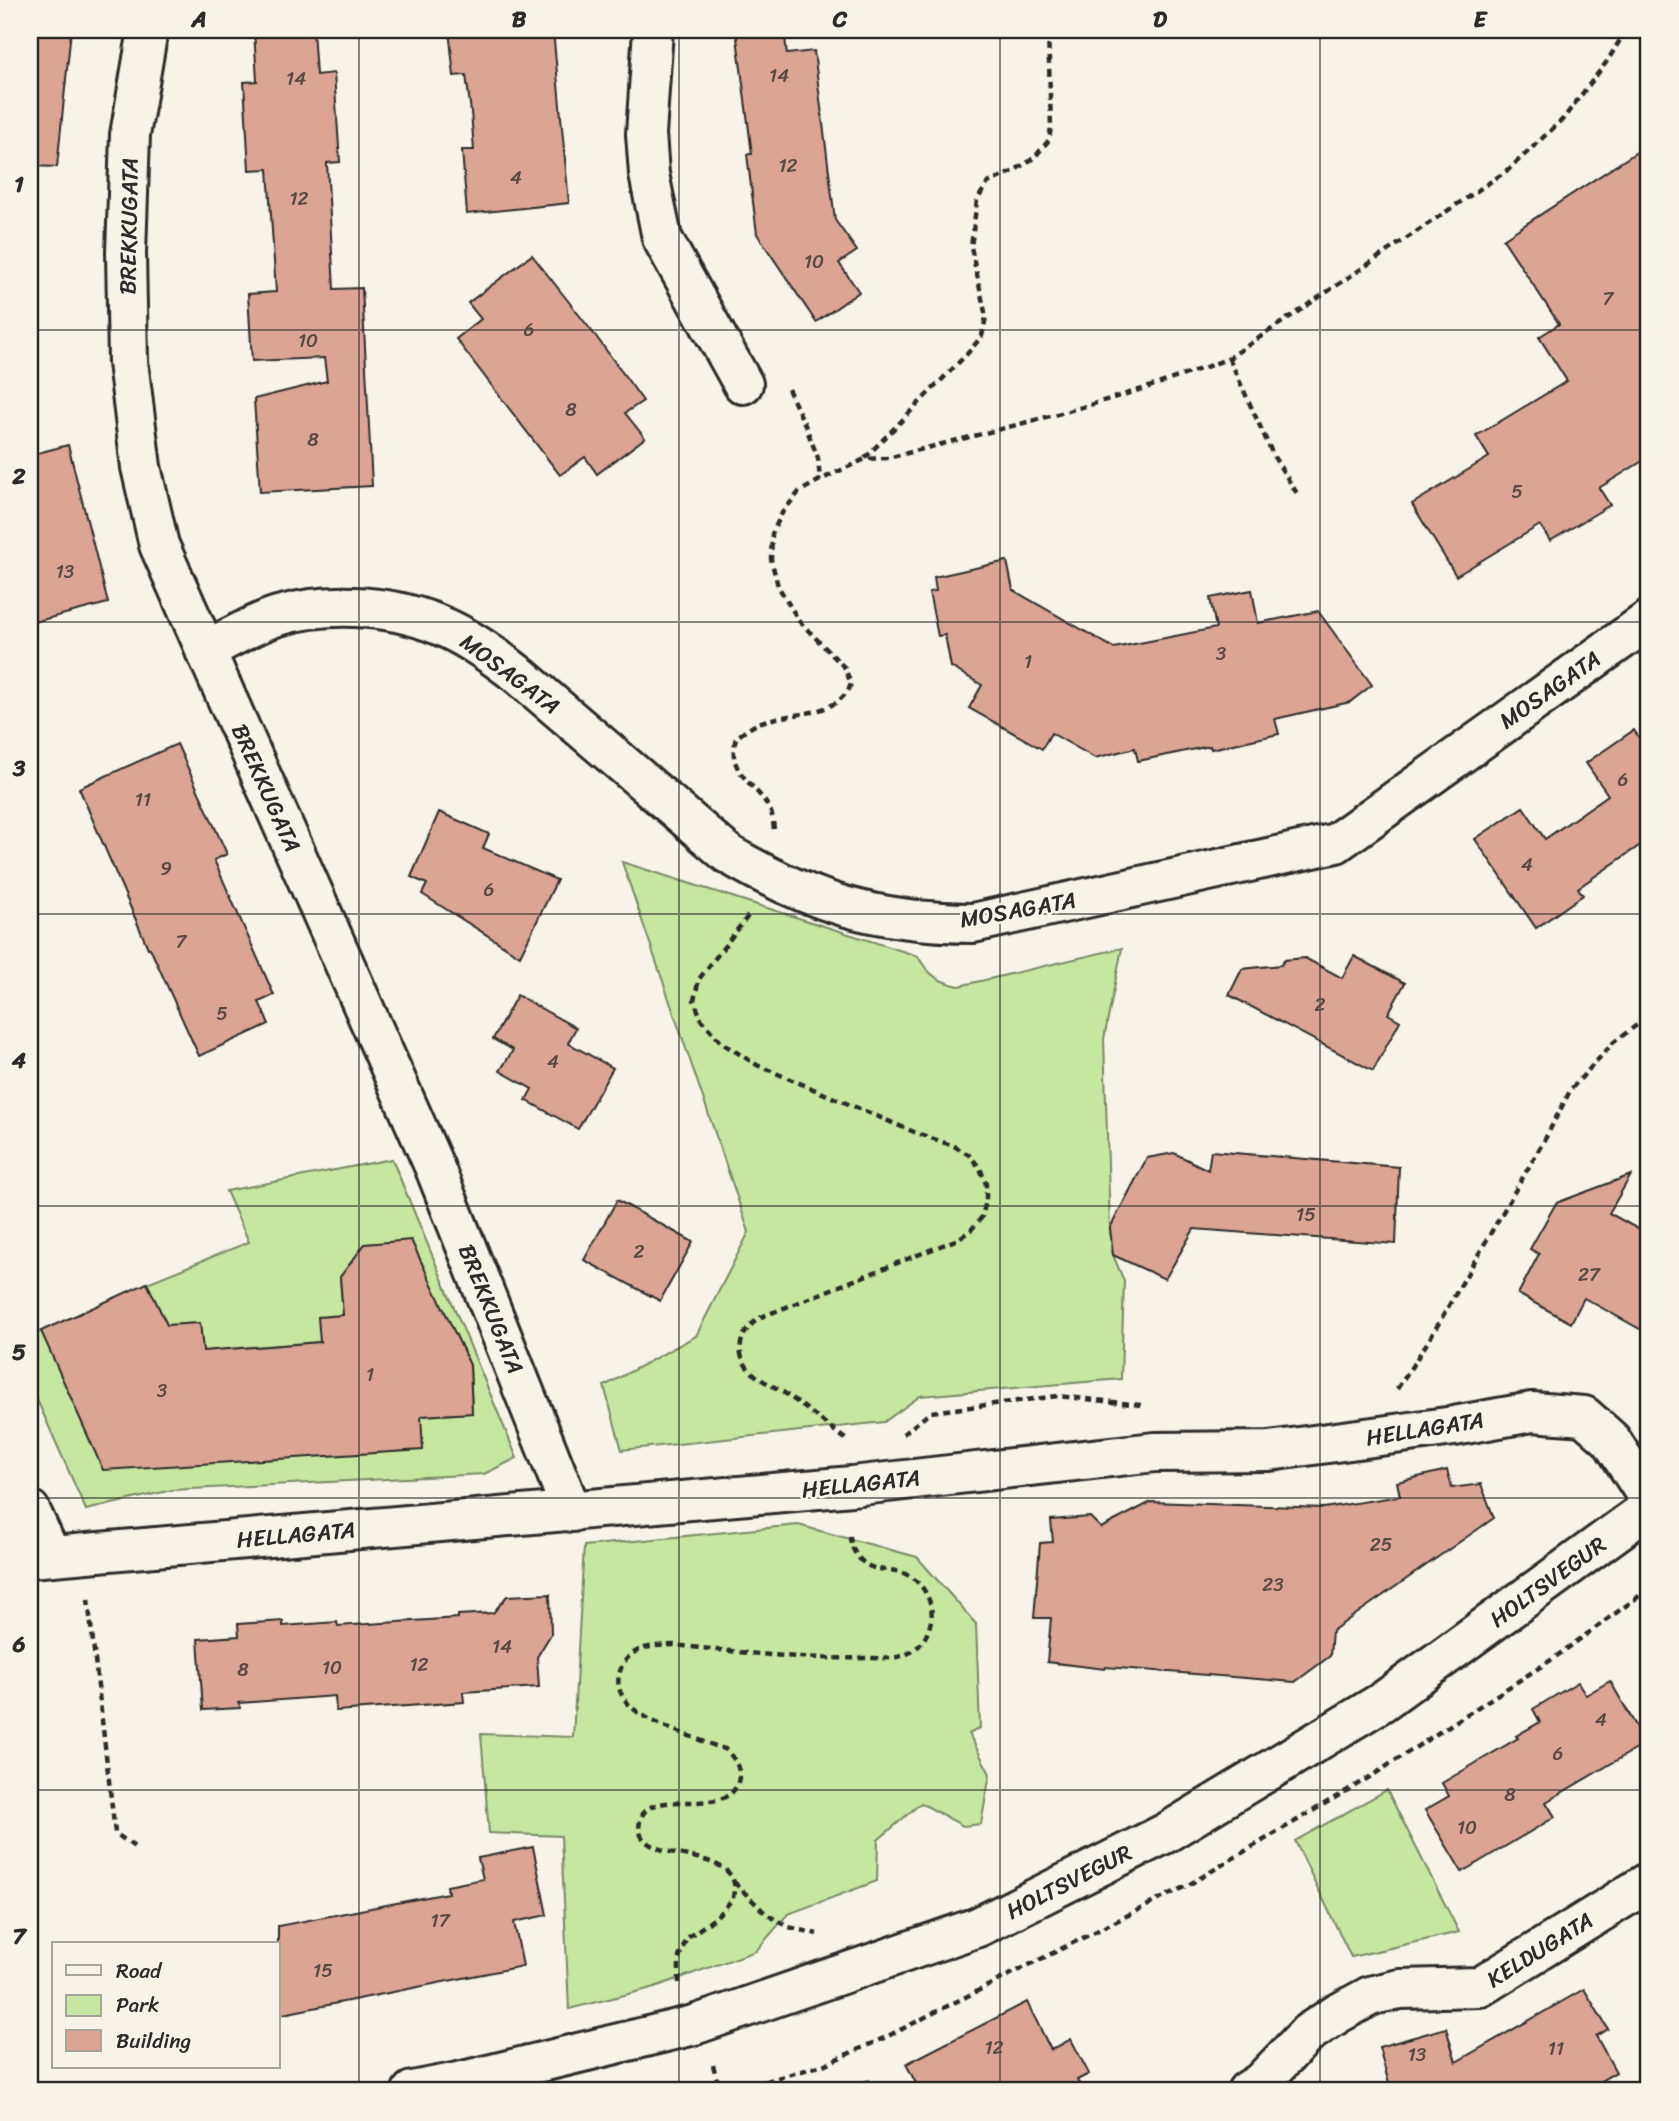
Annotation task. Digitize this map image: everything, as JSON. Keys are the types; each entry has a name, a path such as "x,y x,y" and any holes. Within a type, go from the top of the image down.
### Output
{"street":[{"name":"BREKKUGATA","path":"148,30 131,135 126,253 128,362 141,467 159,545 434,1166 572,1512"},
{"path":"653,30 646,134 649,174 662,238 743,384"},
{"name":"MOSAGATA","path":"205,651 277,616 320,608 373,609 405,614 446,628 485,649 520,676 728,854 766,877 853,909 906,919 974,923 1336,843 1649,620"},
{"name":"HELLAGATA","path":"55,1556 852,1486 1155,1452 1269,1451 1454,1426 1532,1412 1584,1416 1611,1440 1649,1499"},
{"name":"HOLTSVEGUR","path":"412,2091 694,2025 978,1927 1166,1833 1382,1702 1649,1508"},
{"path":"30,1510 55,1556"},
{"name":"KELDUGATA","path":"1247,2091 1261,2082 1308,2033 1370,1996 1400,1989 1480,1987 1649,1882"}],"path":[{"path":"866,1966 839,1939 789,1927 766,1914 723,1867 692,1856 657,1849 647,1843 641,1834 639,1823 649,1808 658,1804 724,1797 734,1789 739,1778 738,1767 733,1756 725,1749 652,1721 636,1711 625,1701 619,1688 620,1672 626,1659 638,1649 652,1646 674,1645 822,1660 895,1658 922,1644 929,1630 932,1615 930,1601 923,1588 900,1572 873,1569 855,1553 850,1540 853,1444 754,1374 742,1355 741,1344 751,1322 762,1315 958,1239 971,1230 982,1217 986,1201 986,1184 980,1167 969,1155 954,1146 914,1132 757,1065 722,1043 702,1021 694,1000 699,979 750,913 766,877 775,834 771,812 735,764 732,752 736,738 760,722 827,707 846,696 851,684 845,668 799,621 778,586 771,559 772,534 782,513 799,492 864,459 982,336 986,317 971,247 977,200 988,183 1034,158 1049,140 1051,127 1048,30"},
{"path":"864,459 887,458 1099,402 1229,358 1508,170 1563,119 1608,60 1626,30"},
{"path":"1229,358 1274,457 1298,495"},
{"path":"743,384 784,382 818,458 820,480"},
{"path":"1390,1398 1430,1340 1572,1089 1614,1042 1649,1016"},
{"path":"55,1556 115,1833 136,1848"},
{"path":"720,2091 717,2074 680,1988 679,1956 687,1938 715,1918 733,1899 734,1882"}],"green space":[{"path":"622,862 918,956 935,977 959,986 1122,948 1104,1039 1110,1228 1113,1255 1124,1281 1121,1379 920,1396 884,1422 622,1450 604,1386 696,1336 749,1232"},
{"path":"392,1159 517,1458 484,1474 172,1490 86,1510 30,1384 30,1336 41,1331 421,1416 472,1413 470,1365 411,1241 365,1244 340,1277 343,1315 320,1342 203,1351 200,1323 167,1325 147,1283 249,1242 226,1191"},
{"path":"798,1525 917,1557 976,1624 980,1728 969,1734 990,1774 981,1824 963,1826 921,1803 878,1840 877,1881 788,1914 756,1951 652,1988 569,2009 561,1836 489,1833 481,1734 573,1737 584,1546"},
{"path":"1387,1790 1459,1932 1351,1957 1295,1841"},
{"path":"869,2080 875,2091 829,2091"}],"building":[{"path":"30,30 71,30 57,167 30,166"},
{"path":"254,30 313,30 316,75 334,73 340,162 327,163 334,289 362,288 372,486 260,492 254,399 327,381 324,358 252,361 248,294 276,292 268,169 249,170 244,82 257,81"},
{"path":"449,30 553,30 569,203 467,214 462,150 474,150 471,112 466,75 454,76"},
{"path":"736,30 784,30 787,54 814,51 835,220 857,251 839,263 859,292 816,322 757,234 747,154 752,154"},
{"path":"1649,144 1649,457 1599,488 1610,505 1550,541 1540,525 1456,576 1412,504 1489,457 1476,436 1567,381 1539,337 1559,324 1503,239"},
{"path":"532,255 643,401 625,413 645,438 597,474 585,457 560,475 456,339 481,319 468,303"},
{"path":"68,445 108,603 30,623 30,455"},
{"path":"1007,561 1013,590 1114,648 1216,628 1210,598 1252,590 1258,623 1318,611 1372,685 1350,702 1275,719 1279,734 1211,749 1210,746 1138,761 1135,748 1095,758 1051,733 1042,749 969,708 982,685 951,667 945,635 938,636 929,592 936,591 934,577"},
{"path":"1634,730 1649,753 1649,854 1642,844 1578,888 1583,895 1536,928 1475,839 1523,807 1545,839 1608,795 1586,763"},
{"path":"177,744 227,854 214,860 274,995 259,1002 269,1024 199,1056 148,948 79,788"},
{"path":"439,812 489,834 483,848 557,880 520,956 422,894 427,884 411,877"},
{"path":"1354,956 1405,983 1388,1014 1400,1021 1373,1071 1229,995 1242,969 1281,965 1284,960 1305,958 1342,978"},
{"path":"517,995 576,1028 568,1043 613,1068 578,1129 526,1100 532,1089 500,1071 513,1050 493,1039"},
{"path":"1211,1151 1399,1167 1396,1244 1194,1229 1165,1279 1113,1255 1110,1228 1147,1158 1174,1153 1208,1170"},
{"path":"1631,1175 1609,1213 1649,1235 1649,1334 1584,1298 1571,1323 1518,1294 1539,1254 1530,1249 1556,1203"},
{"path":"617,1200 693,1242 660,1301 584,1260"},
{"path":"411,1240 470,1365 472,1413 421,1416 423,1450 103,1470 41,1331 147,1283 167,1325 200,1323 203,1351 320,1342 318,1317 343,1315 340,1277 365,1244"},
{"path":"1447,1470 1452,1488 1481,1484 1494,1518 1332,1631 1330,1656 1295,1682 1105,1669 1047,1662 1051,1618 1034,1618 1040,1543 1053,1542 1051,1520 1090,1517 1101,1528 1151,1502 1324,1508 1400,1496 1397,1482"},
{"path":"550,1594 551,1634 537,1657 539,1687 463,1692 464,1702 336,1711 335,1696 239,1703 240,1708 203,1710 198,1639 239,1636 238,1624 283,1621 283,1626 337,1622 338,1626 458,1618 458,1615 493,1613 507,1596"},
{"path":"1610,1681 1646,1743 1546,1802 1555,1817 1462,1872 1425,1810 1449,1796 1442,1783 1540,1722 1533,1709 1578,1682 1586,1695"},
{"path":"533,1847 547,1915 514,1922 523,1966 280,2015 278,1926 448,1893 447,1886 483,1879 478,1858"},
{"path":"1584,1989 1608,2029 1596,2036 1616,2072 1583,2091 1391,2091 1379,2047 1446,2028 1456,2062"},
{"path":"1027,2002 1051,2050 1071,2039 1089,2074 1077,2080 1083,2091 920,2091 906,2064"}]}
